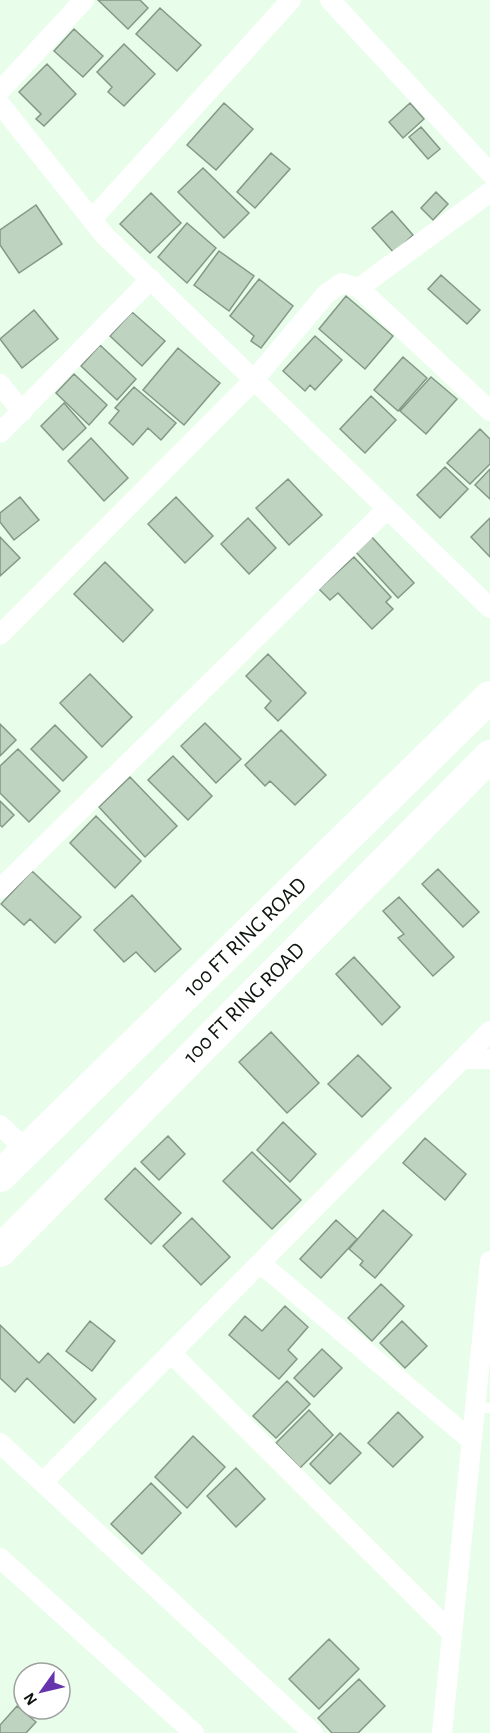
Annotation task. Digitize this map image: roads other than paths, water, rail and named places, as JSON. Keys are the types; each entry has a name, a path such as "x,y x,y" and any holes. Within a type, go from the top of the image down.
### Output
{"main road":[{"name":"100 FT RING ROAD","path":"0,1176 490,697"},
{"name":"100 FT RING ROAD","path":"0,1251 490,756"}],"street":[{"path":"0,91 84,0"},
{"path":"93,218 291,0"},
{"path":"330,0 490,173"},
{"path":"0,104 93,218 105,236 490,608"},
{"path":"359,288 490,192"},
{"path":"0,433 151,279"},
{"path":"0,635 254,381 333,287 342,283 359,288 490,411"},
{"path":"0,384 22,412"},
{"path":"0,889 386,510"},
{"path":"43,1482 490,1031"},
{"path":"462,1059 490,1059"},
{"path":"0,1125 26,1150"},
{"path":"442,1733 471,1440 482,1408 490,1261"},
{"path":"260,1263 471,1440"},
{"path":"171,1353 451,1632"},
{"path":"0,1443 313,1733"},
{"path":"0,1558 194,1733"}]}
